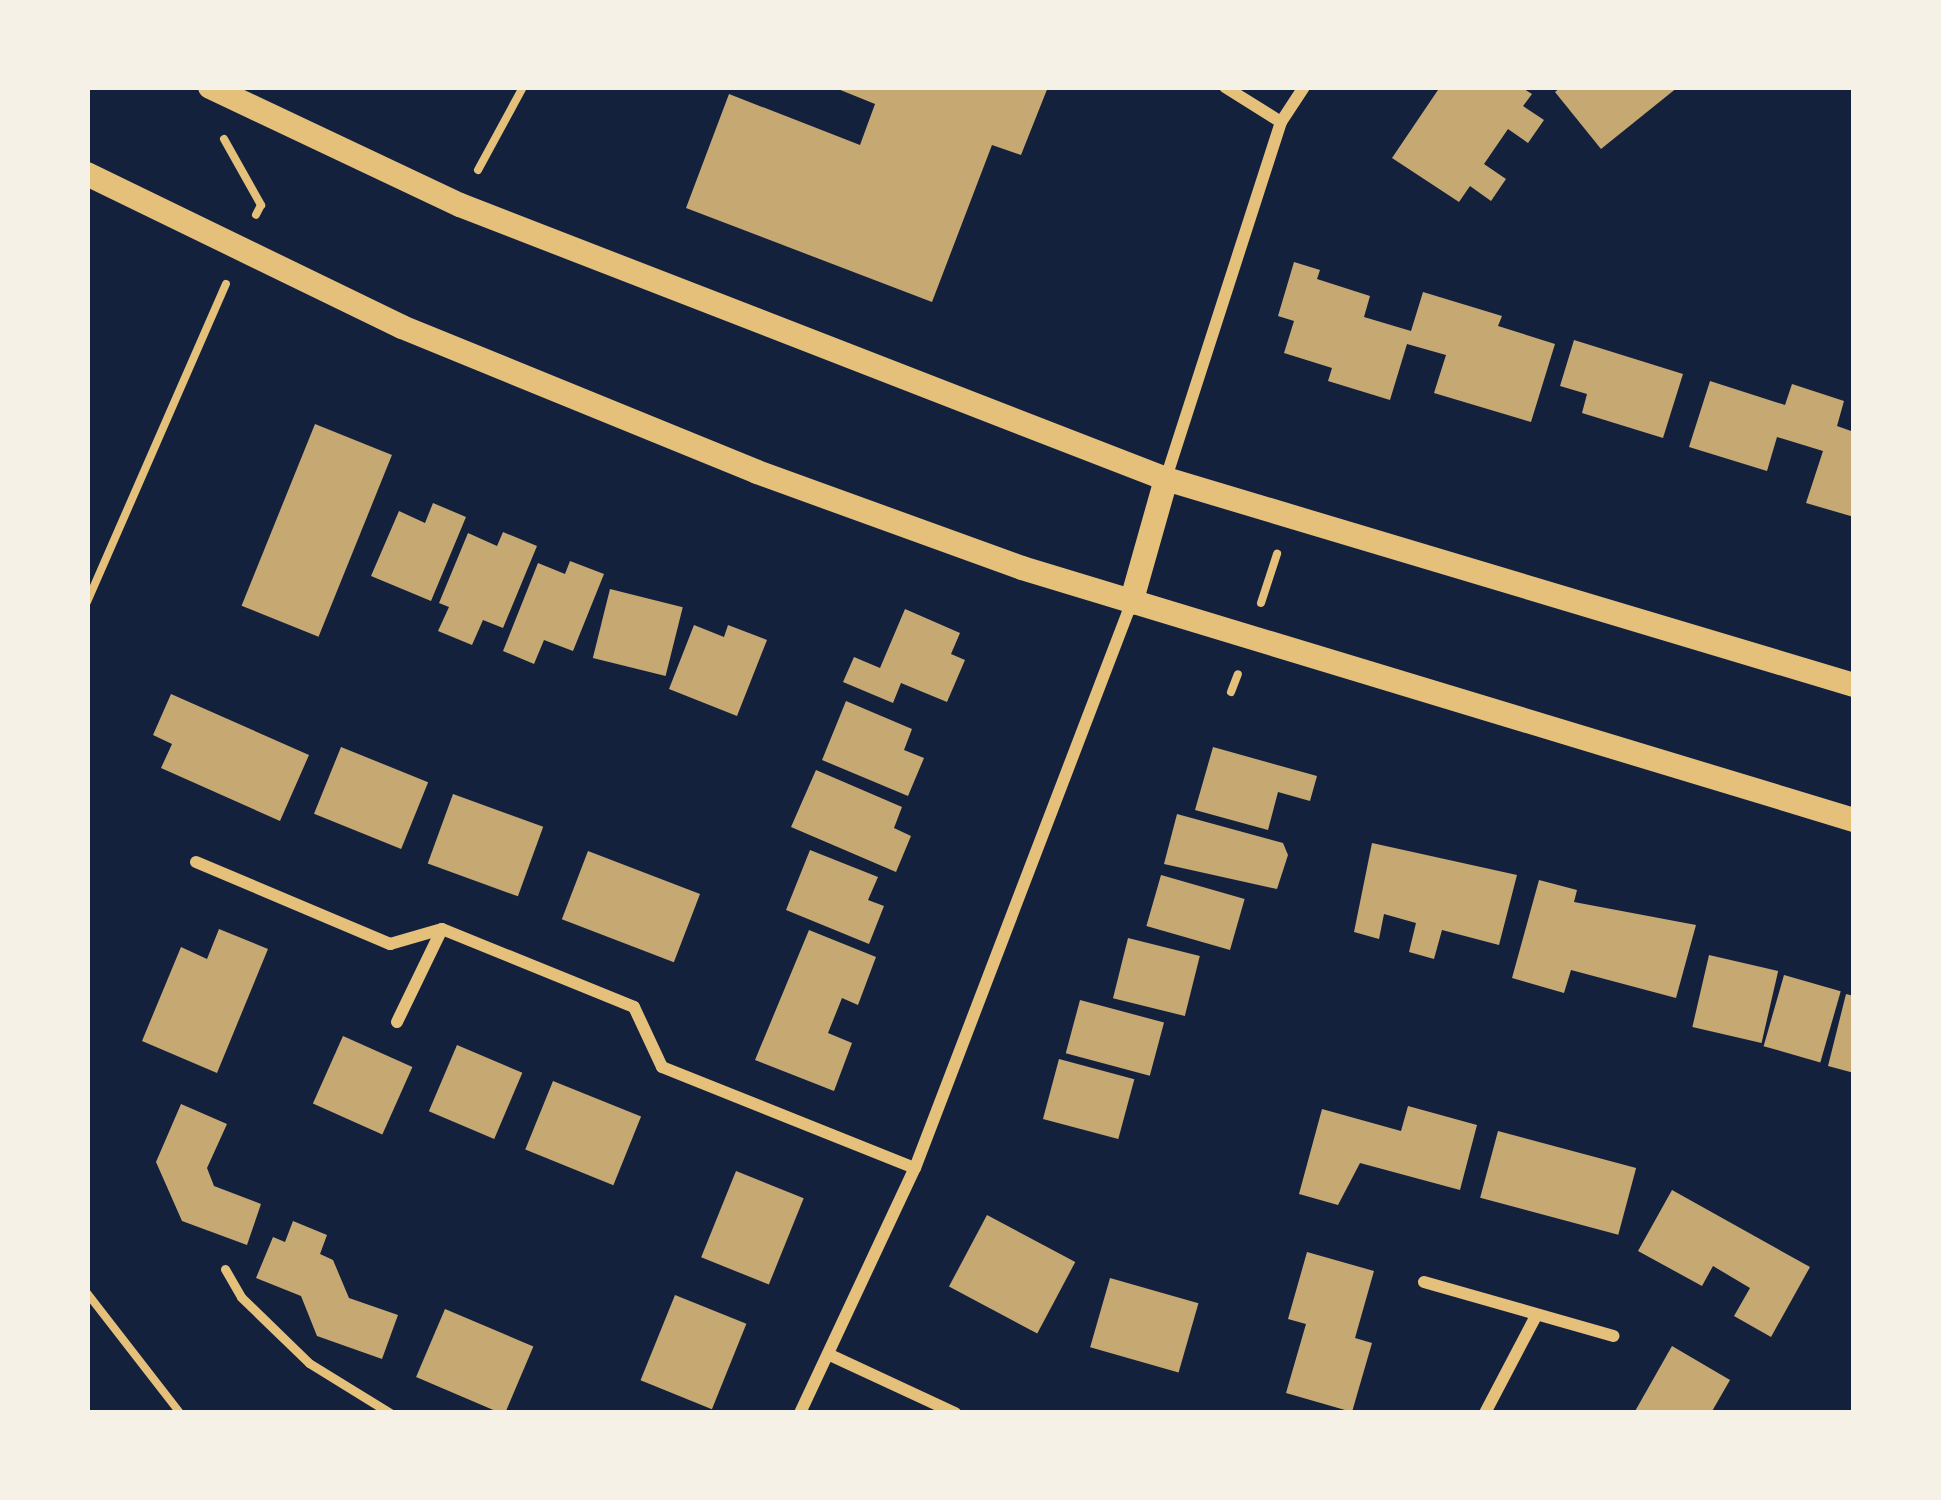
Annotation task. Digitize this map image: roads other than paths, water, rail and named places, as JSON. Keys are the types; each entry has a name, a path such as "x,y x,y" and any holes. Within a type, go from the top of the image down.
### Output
{"main road":[{"path":"211,87 460,205 1166,479 1854,685"},
{"path":"87,174 240,253 757,472 1131,603 1854,820"},
{"path":"1131,603 1166,479"}],"street":[{"path":"1226,87 1281,122"},
{"path":"1166,479 1281,122 1304,87"},
{"path":"800,1413 915,1168 1131,603"},
{"path":"196,862 390,944 442,929 634,1006 662,1067 915,1168"},
{"path":"397,1022 442,929"},
{"path":"1424,1282 1613,1336"},
{"path":"1485,1413 1536,1316"},
{"path":"830,1355 955,1413"}],"lane":[{"path":"225,1269 242,1297 309,1363 390,1413"}]}
